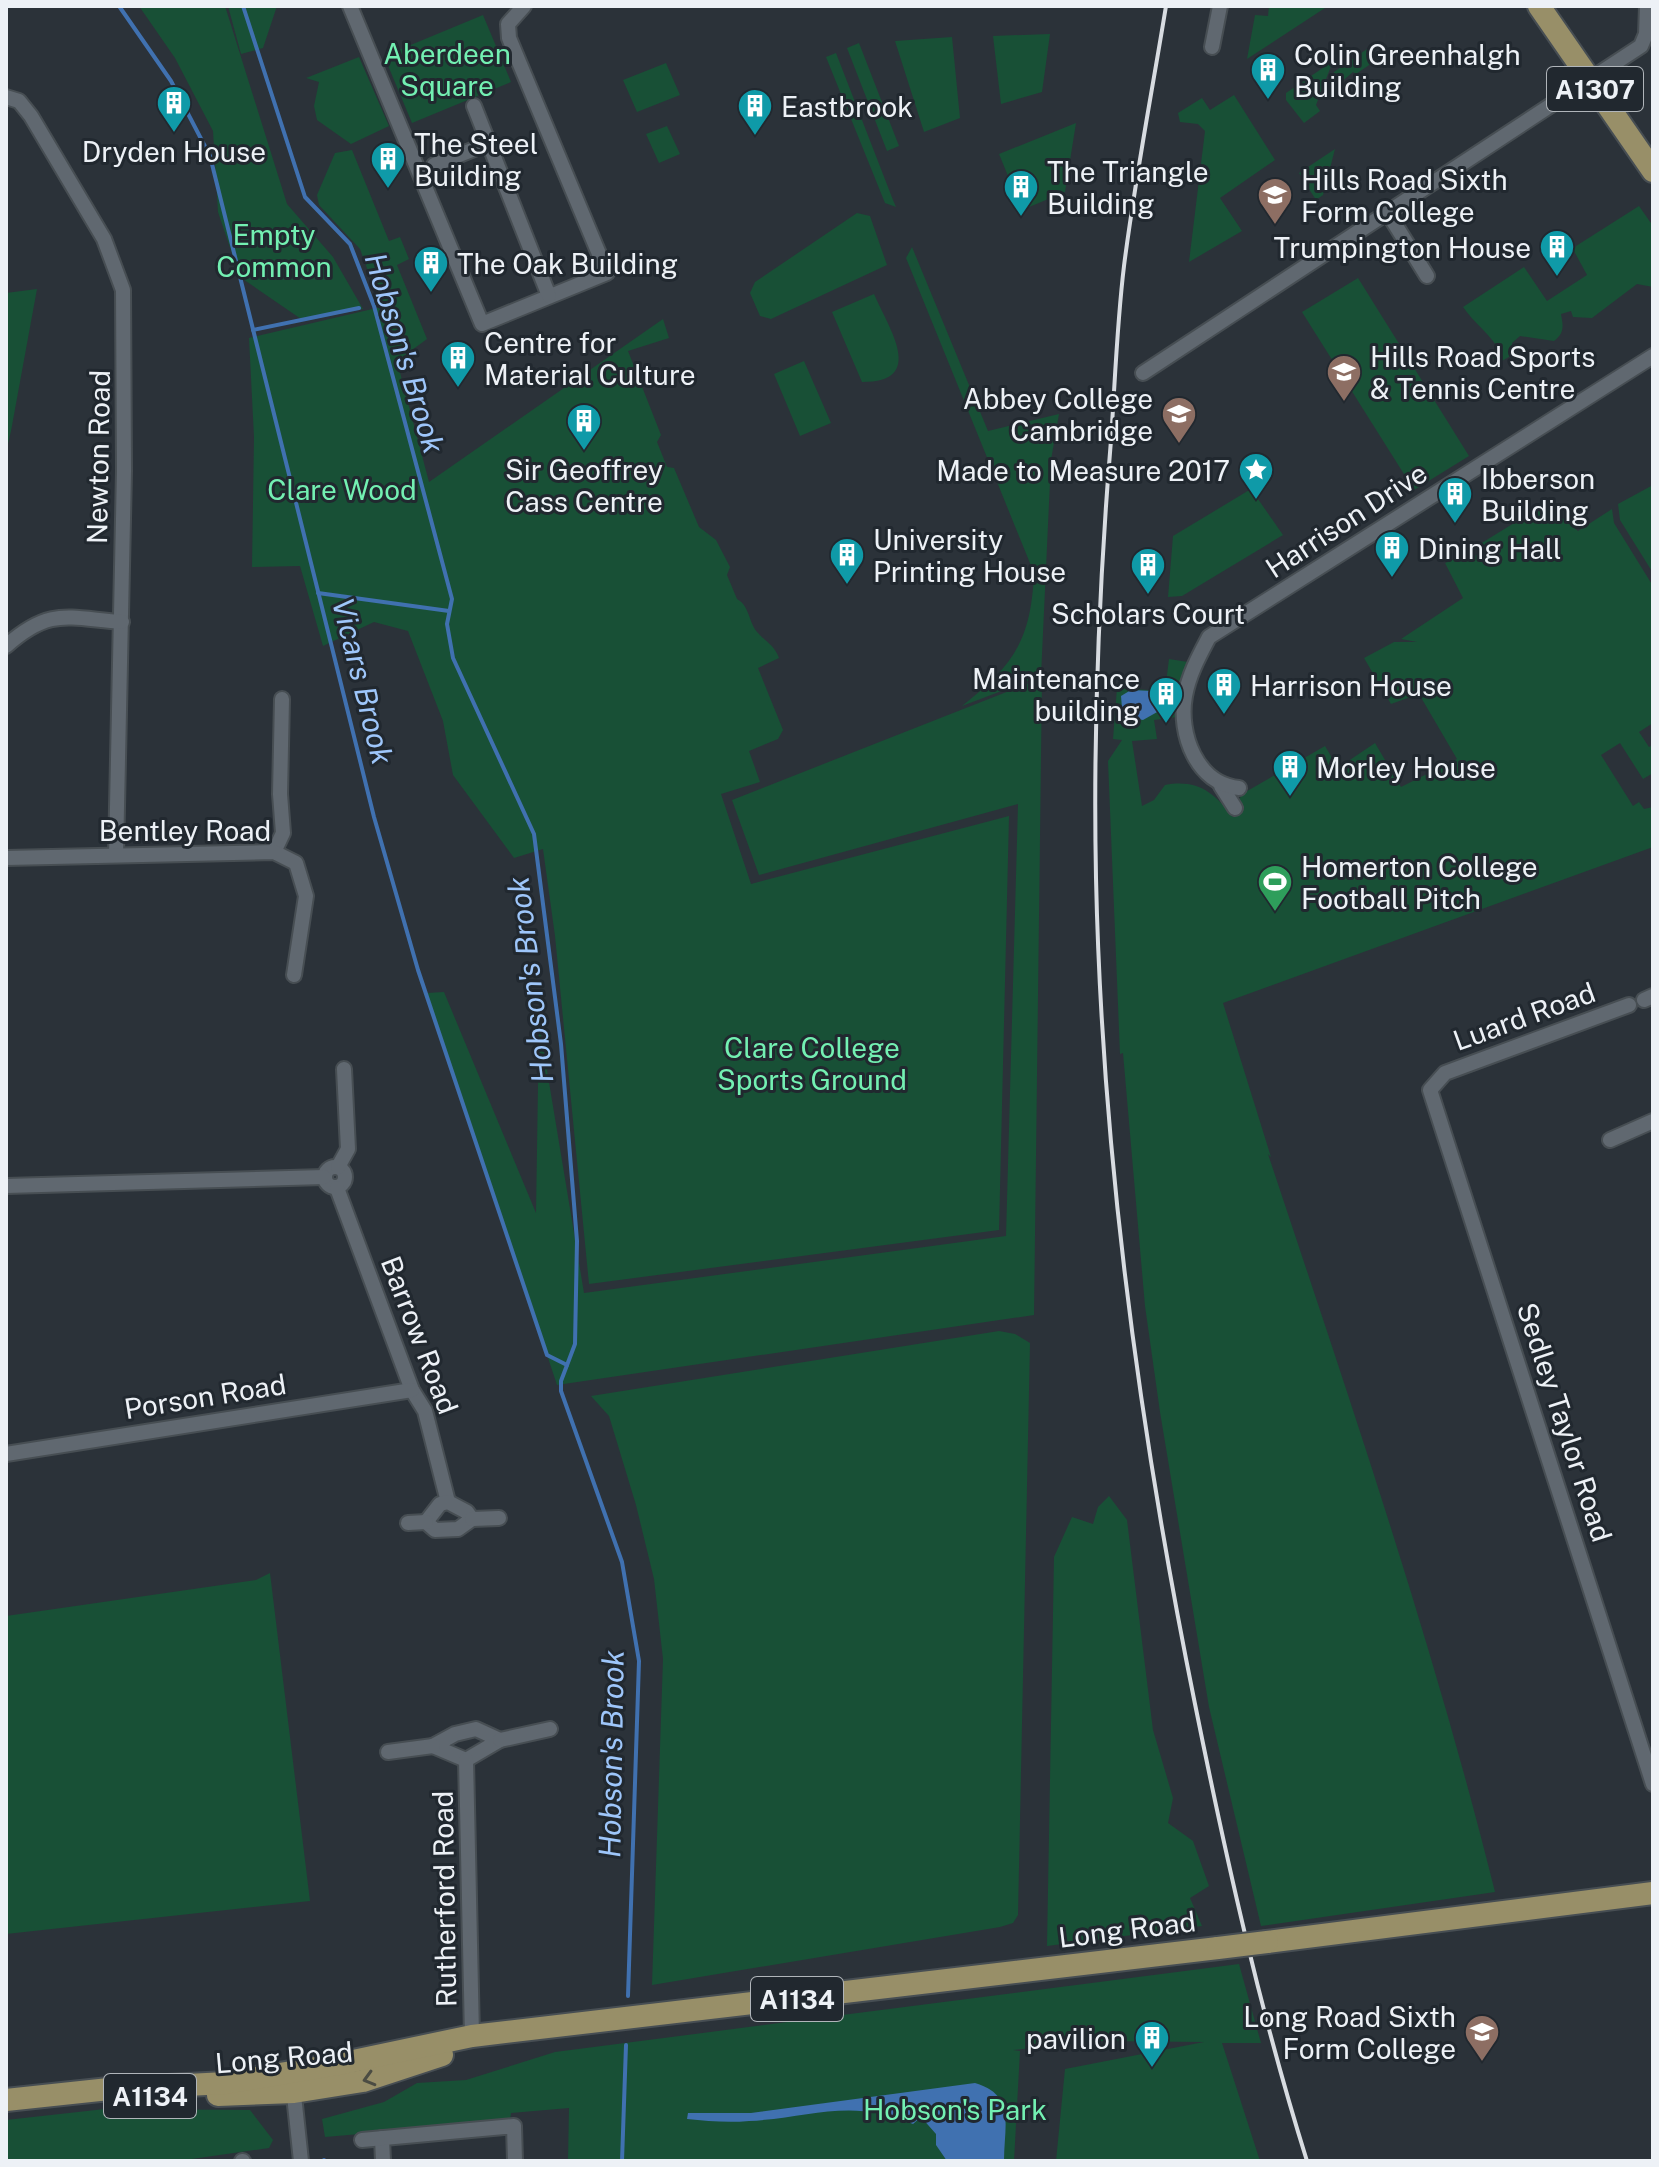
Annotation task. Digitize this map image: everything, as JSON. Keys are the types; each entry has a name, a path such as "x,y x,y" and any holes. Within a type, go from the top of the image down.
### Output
{"main road":[{"name":"A1307","path":"1539,6 1653,171"},
{"name":"Long Road","path":"293,2082 472,2036 1005,1974 1653,1893"},
{"name":"Long Road","path":"6,2102 109,2089 363,2081 460,2050 608,2021"}],"street":[{"path":"350,6 482,324 607,273 509,38 508,24 524,6"},
{"path":"1212,47 1220,6"},
{"path":"1143,373 1641,46 1646,34 1647,6"},
{"name":"Newton Road","path":"6,97 19,101 31,116 104,239 123,290 122,622 116,855"},
{"path":"474,106 549,296"},
{"path":"434,165 487,144"},
{"path":"1388,213 1427,276"},
{"name":"Harrison Drive","path":"1235,808 1221,786 1210,779 1196,759 1186,736 1183,708 1192,670 1209,637 1653,356"},
{"path":"6,646 38,621 50,618 122,622"},
{"path":"274,852 283,833 280,794 282,699"},
{"path":"1221,786 1239,788"},
{"name":"Bentley Road","path":"6,858 274,852 296,863 306,896 294,975"},
{"name":"Luard Road","path":"1438,1078 1629,1005"},
{"path":"338,1167 348,1149 344,1069"},
{"name":"Sedley Taylor Road","path":"1438,1078 1431,1085 1431,1096 1653,1784"},
{"path":"1610,1140 1653,1121"},
{"path":"6,1186 324,1177 332,1167 338,1167 346,1176 337,1188 327,1183 324,1177"},
{"name":"Barrow Road","path":"337,1188 412,1390 425,1411 448,1502"},
{"name":"Porson Road","path":"6,1454 412,1390"},
{"path":"426,1522 440,1504 448,1502 467,1512 472,1519"},
{"path":"408,1523 426,1522 435,1530 447,1531 464,1527 472,1519 499,1518"},
{"path":"388,1752 433,1746 455,1734 476,1729 500,1740"},
{"path":"433,1746 466,1760 500,1740 550,1729"},
{"name":"Rutherford Road","path":"466,1760 472,2036"},
{"path":"293,2082 301,2161"},
{"path":"362,2140 514,2126 515,2161"},
{"path":"382,2138 383,2161"}],"green space":[{"name":"Empty Common","path":"139,6 225,6 287,204 333,257 363,309 304,321 240,277 218,212 213,131 175,58"},
{"path":"228,6 277,6 263,48 241,54"},
{"path":"1269,6 1328,6 1247,59 1255,15 1268,16"},
{"name":"Aberdeen Square","path":"483,15 511,82 412,123 384,56"},
{"path":"1050,34 1042,92 1001,104 993,36"},
{"path":"952,37 960,118 924,132 895,41"},
{"path":"859,43 899,146 887,151 847,48"},
{"path":"1367,49 1375,61 1356,74 1353,72 1326,95 1334,72"},
{"path":"836,53 896,207 885,203 826,57"},
{"path":"359,57 389,126 351,144 317,120 314,106 319,82 306,78"},
{"path":"1333,61 1316,105 1320,111 1304,123 1286,100 1286,93"},
{"path":"666,63 680,95 637,112 623,80"},
{"path":"1234,95 1275,160 1220,198 1242,231 1189,262 1205,131 1198,124 1180,122 1178,113 1202,98 1210,110"},
{"path":"1076,123 1065,192 1022,210 999,154"},
{"path":"667,126 680,154 659,163 646,134"},
{"path":"1335,149 1323,195 1316,200 1299,173"},
{"path":"352,150 389,241 400,237 409,259 397,265 427,339 397,361 429,482 663,319 669,338 628,351 661,435 657,442 667,467 674,468 699,527 716,540 730,567 727,575 737,599 744,606 755,629 779,658 758,668 783,730 778,739 749,751 760,782 721,794 751,884 1009,816 999,1230 589,1284 555,936 543,849 514,858 453,775 443,721 408,631 374,622 323,646 300,566 252,567 254,437 249,338 381,307 360,249 319,205 317,195 335,153"},
{"path":"1639,206 1653,226 1653,287 1637,284 1592,318 1573,317 1571,311 1561,314 1563,325 1558,338 1554,341 1520,336 1512,343 1512,355 1497,364 1492,355 1500,351 1463,307 1524,267 1547,301 1587,275 1574,251 1576,246"},
{"path":"857,213 870,216 887,265 771,319 760,316 750,293 755,282"},
{"path":"912,247 988,431 1059,414 1051,460 1041,676 962,706 995,677 1016,649 1029,616 1034,573 906,258"},
{"path":"1358,278 1469,456 1414,490 1302,312"},
{"path":"37,289 11,431 6,452 6,293"},
{"path":"874,294 894,337 898,363 893,373 882,380 862,382 832,312"},
{"path":"804,361 831,423 800,436 774,374"},
{"path":"1653,485 1653,573 1620,520 1618,504"},
{"path":"1251,489 1283,535 1182,596 1168,597 1173,536"},
{"path":"1542,506 1550,508 1578,531 1612,509 1614,523 1653,586 1653,723 1639,732 1649,747 1653,745 1653,773 1643,779 1620,743 1601,755 1633,806 1639,802 1644,809 1653,807 1653,847 1223,1003 1271,1157 1268,1154 1417,1613 1495,1892 1261,1926 1209,1707 1145,1306 1123,1053 1120,1054 1108,761 1122,740 1113,739 1117,688 1165,691 1169,659 1188,662 1177,696 1177,717 1154,720 1157,739 1132,741 1142,806 1154,800 1165,785 1186,784 1212,794 1233,817 1241,813 1237,804 1242,794 1325,746 1338,768 1375,743 1401,787 1457,759 1419,694 1391,704 1364,658 1394,642 1417,642 1401,639 1463,598 1445,563 1457,558 1465,561 1480,553 1480,544"},
{"path":"1042,678 1034,1315 557,1385 427,993 444,992 536,1213 539,1022 584,1293 1006,1236 1018,804 759,875 732,800"},
{"path":"999,1331 1015,1334 1030,1343 1018,1915 1013,1923 1000,1927 652,1985 663,1659 654,1579 636,1505 609,1416 591,1396"},
{"path":"1109,1496 1127,1520 1153,1730 1173,1798 1168,1823 1193,1841 1209,1886 1190,1898 1202,1926 1047,1946 1054,1557 1072,1517 1093,1524 1098,1507"},
{"path":"270,1573 310,1901 6,1934 6,1616 256,1580"},
{"name":"Hobson's Park","path":"1239,1964 1261,2043 1222,2043 1260,2161 1056,2161 1065,2069 1204,2042 1096,2041 1013,2050 1020,2051 1014,2161 568,2161 569,2108 511,2113 510,2121 325,2137 322,2119 384,2102 417,2083 466,2080 555,2052"},
{"path":"105,2109 250,2110 273,2140 269,2148 178,2161 6,2161 6,2120"}],"water":[{"path":"1131,690 1152,691 1159,711 1143,720 1128,717 1122,708 1121,696"},
{"path":"975,2083 988,2088 1002,2103 1006,2124 1004,2161 947,2161 936,2145 936,2134 921,2117 913,2124 891,2116 850,2110 741,2122 687,2119 688,2113 751,2113"}],"waterway":[{"name":"Vicars Brook","path":"119,6 171,81 210,156 374,817 418,970 547,1355 567,1365"},
{"name":"Hobson's Brook","path":"243,6 305,197 350,244 374,306 452,599 447,624 453,658 534,834 561,1044 577,1241 575,1344 561,1381 561,1391 622,1562 639,1661 628,1996"},
{"path":"253,330 359,308"},
{"path":"318,593 449,611"},
{"name":"Hobson's Brook","path":"622,2161 626,2045"}],"railway":[{"path":"1166,6 1124,266 1103,550 1095,823 1106,1086 1127,1293 1175,1602 1245,1934 1307,2161"}],"place":[{"name":"Colin Greenhalgh Building","path":"1268,101"},
{"name":"Dryden House","path":"174,134"},
{"name":"Eastbrook","path":"755,137"},
{"name":"The Steel Building","path":"388,190"},
{"name":"The Triangle Building","path":"1021,218"},
{"name":"Hills Road Sixth Form College","path":"1275,226"},
{"name":"Trumpington House","path":"1557,278"},
{"name":"The Oak Building","path":"431,294"},
{"name":"Centre for Material Culture","path":"458,389"},
{"name":"Hills Road Sports & Tennis Centre","path":"1344,403"},
{"name":"Abbey College Cambridge","path":"1179,445"},
{"name":"Sir Geoffrey Cass Centre","path":"584,452"},
{"name":"Made to Measure 2017","path":"1256,501"},
{"name":"Ibberson Building","path":"1455,525"},
{"name":"Dining Hall","path":"1392,579"},
{"name":"University Printing House","path":"847,586"},
{"name":"Scholars Court","path":"1148,596"},
{"name":"Harrison House","path":"1224,716"},
{"name":"Maintenance building","path":"1166,725"},
{"name":"Morley House","path":"1290,798"},
{"name":"Homerton College Football Pitch","path":"1275,913"},
{"name":"Long Road Sixth Form College","path":"1482,2063"},
{"name":"pavilion","path":"1152,2069"}],"park label":[{"name":"Clare Wood","path":"342,489"},
{"name":"Clare College Sports Ground","path":"812,1063"}]}
